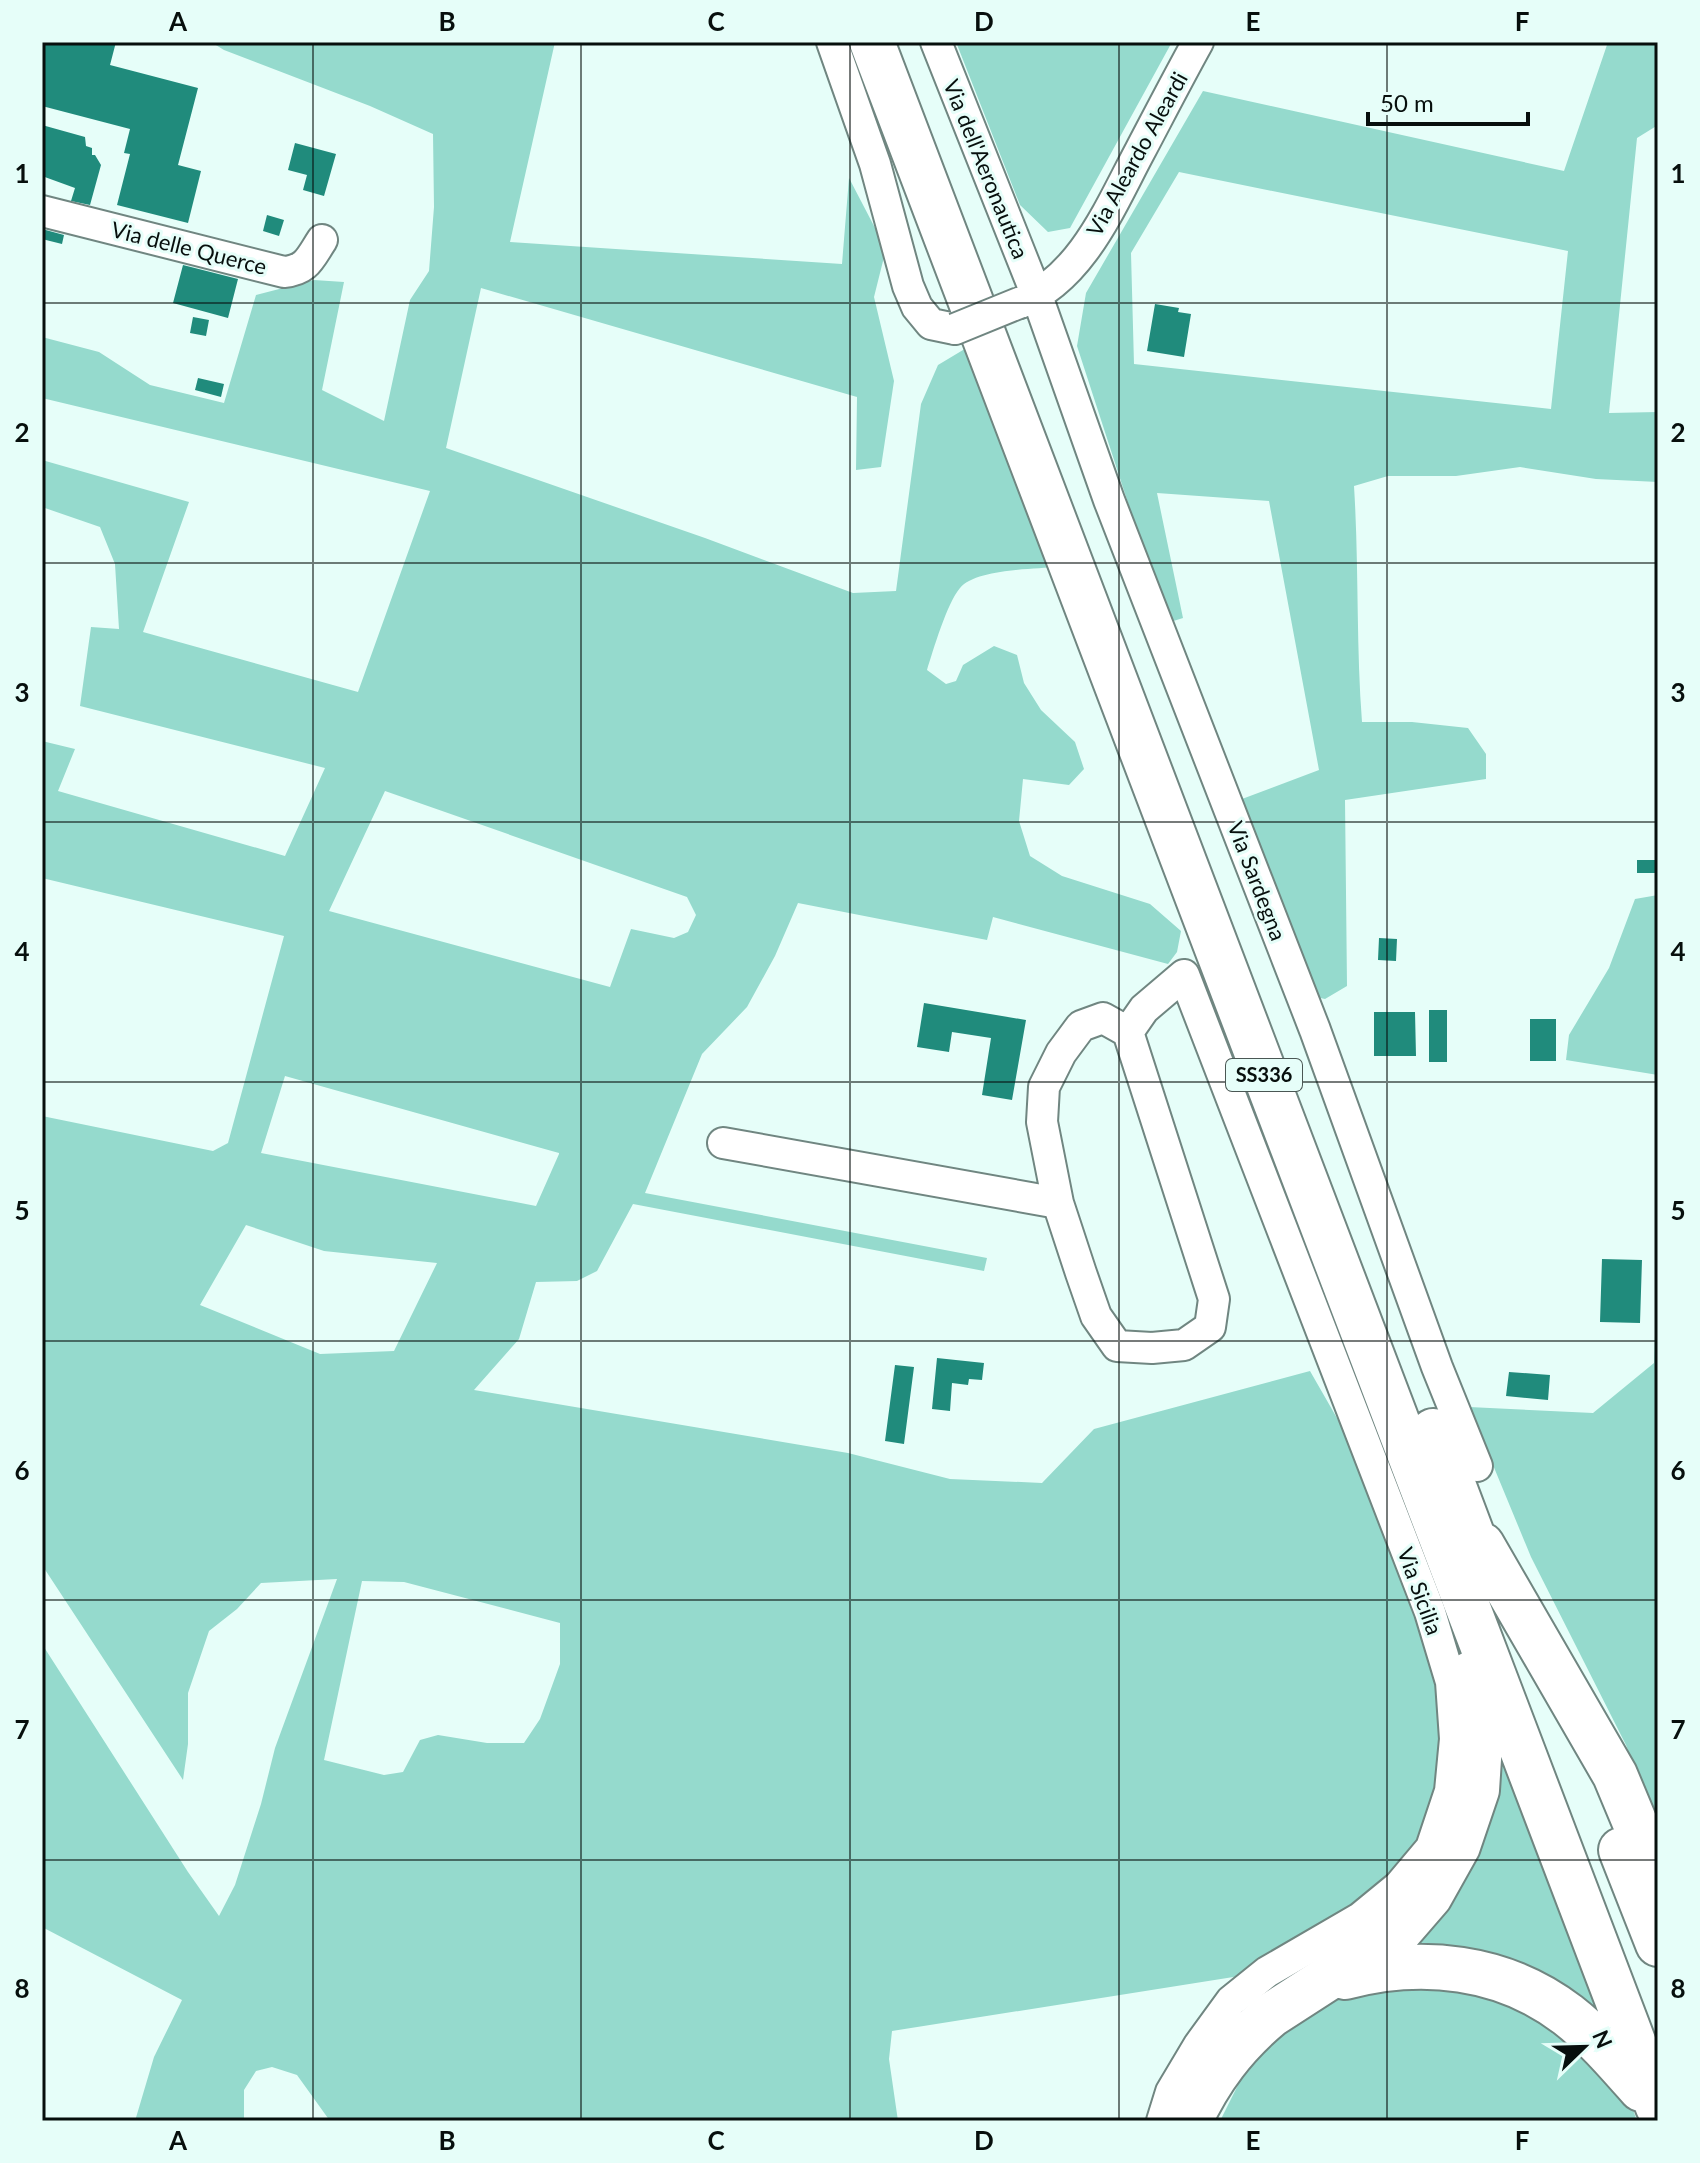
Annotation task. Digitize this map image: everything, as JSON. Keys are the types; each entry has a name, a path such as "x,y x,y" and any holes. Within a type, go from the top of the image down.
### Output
{"highway":[{"name":"SS336","path":"872,42 1451,1522 1658,2028"},
{"name":"SS336","path":"904,42 1451,1522 1658,2108"},
{"path":"1451,1522 1522,1614 1615,1775 1658,1878"},
{"path":"1190,2121 1209,2084 1235,2048 1271,2015 1398,1933 1430,1896 1458,1846 1477,1790 1481,1728 1451,1522"},
{"path":"1522,1614 1658,1944"},
{"path":"1313,1990 1371,1970 1416,1965 1464,1969 1510,1983 1539,1996 1587,2031 1658,2108"}],"street":[{"name":"Via Aleardo Aleardi","path":"832,42 875,164 912,297 931,324 955,329 1028,300 1061,276 1094,237 1198,42"},
{"name":"Via dell'Aeronautica","path":"936,42 1028,300"},
{"name":"Via delle Querce","path":"42,211 284,272 297,271 308,262 322,240"},
{"name":"Via Sardegna","path":"1028,300 1315,1030 1437,1367 1477,1466"},
{"name":"Via Sicilia","path":"1128,1032 1144,1009 1184,975 1430,1612 1451,1682 1455,1739 1450,1791 1431,1848 1399,1886 1360,1918 1267,1972 1231,2001 1171,2092 1162,2121"},
{"path":"1103,1018 1128,1032 1214,1299 1210,1327 1184,1345 1152,1348 1117,1346 1096,1316 1058,1203 1042,1122 1044,1087 1061,1053 1081,1026 1103,1018"},
{"path":"723,1143 1058,1203"}],"green space":[{"path":"211,42 555,42 510,242 842,264 849,178 886,249 874,297 894,381 881,467 856,470 857,397 481,288 446,448 853,593 896,591 921,404 938,365 968,347 1057,567 991,574 978,577 960,588 950,604 927,670 946,684 956,681 963,665 994,646 1017,655 1024,683 1041,710 1075,742 1084,769 1069,785 1023,779 1019,821 1030,856 1062,876 1150,904 1181,931 1177,952 1168,964 993,917 987,940 798,903 775,956 747,1007 702,1054 645,1193 987,1258 984,1271 633,1204 597,1271 577,1281 536,1282 519,1339 474,1390 848,1453 950,1479 1042,1483 1094,1429 1310,1371 1357,1453 1437,1675 1442,1712 1437,1791 1413,1847 1387,1882 1354,1910 1246,1975 892,2031 889,2059 898,2121 330,2121 297,2075 272,2067 256,2071 244,2090 244,2121 135,2121 154,2057 182,2000 42,1927 42,1644 219,1916 235,1885 275,1748 337,1579 261,1583 237,1609 209,1631 188,1693 188,1744 183,1780 42,1565 42,1116 213,1151 228,1143 284,936 42,878 42,741 75,749 58,791 285,856 325,768 80,706 91,627 119,629 115,564 100,527 42,507 42,460 189,502 143,632 358,692 430,491 42,398 42,337 99,352 150,385 224,403 256,295 314,280 344,282 322,390 384,421 410,300 429,271 434,207 433,134 370,106 224,50","holes":["385,791 687,897 696,915 688,932 674,938 631,929 610,987 329,911","285,1076 559,1154 536,1206 261,1153","246,1225 324,1251 437,1263 394,1351 320,1354 200,1305","362,1581 404,1582 560,1623 560,1664 540,1719 524,1743 487,1743 438,1735 420,1740 403,1772 384,1775 324,1760"]},
{"path":"956,42 1172,42 1070,228 1048,232 1020,205"},
{"path":"1608,42 1658,42 1658,125 1637,138 1609,413 1658,412 1658,482 1596,479 1520,467 1456,476 1388,476 1354,486 1362,722 1412,722 1468,728 1486,754 1486,779 1345,800 1347,986 1325,999 1298,993 1226,805 1319,770 1269,501 1157,493 1183,618 1167,623 1077,346 1086,293 1203,91 1564,171","holes":["1179,172 1568,251 1551,409 1134,364 1131,253"]},
{"path":"1658,895 1658,1075 1566,1060 1569,1035 1609,968 1635,899"},
{"path":"1658,1255 1658,1829 1626,1745 1531,1557 1469,1407 1593,1413 1654,1363"},
{"path":"1497,1737 1608,2027 1413,1953"},
{"path":"1463,1980 1560,2022 1631,2104 1637,2121 1220,2121 1250,2061 1299,2015 1359,1987"}],"building":[{"path":"42,42 116,42 110,65 198,88 178,165 201,171 188,223 117,205 130,154 124,153 130,129 42,106"},
{"path":"42,125 85,137 86,146 92,148 92,155 101,165 90,205 71,201 75,188 42,176"},
{"path":"295,143 336,154 324,196 303,190 307,175 288,170"},
{"path":"267,215 284,220 279,236 263,231"},
{"path":"42,229 64,235 62,244 42,239"},
{"path":"183,265 238,279 228,318 173,303"},
{"path":"1155,304 1179,308 1178,312 1191,314 1184,357 1147,351"},
{"path":"193,317 209,320 206,336 190,333"},
{"path":"198,378 224,384 221,397 195,390"},
{"path":"1637,860 1658,860 1658,873 1637,873"},
{"path":"1379,938 1397,939 1396,961 1378,960"},
{"path":"924,1003 1026,1020 1012,1100 982,1095 991,1038 952,1032 949,1052 917,1047"},
{"path":"1429,1010 1447,1010 1447,1062 1429,1062"},
{"path":"1374,1012 1415,1012 1416,1056 1374,1056"},
{"path":"1530,1019 1556,1019 1556,1061 1530,1061"},
{"path":"1602,1259 1642,1260 1640,1323 1600,1322"},
{"path":"937,1358 984,1363 982,1380 969,1379 968,1385 952,1383 950,1411 932,1409"},
{"path":"895,1365 914,1367 904,1444 885,1441"},
{"path":"1509,1372 1550,1375 1548,1400 1506,1396"}]}
